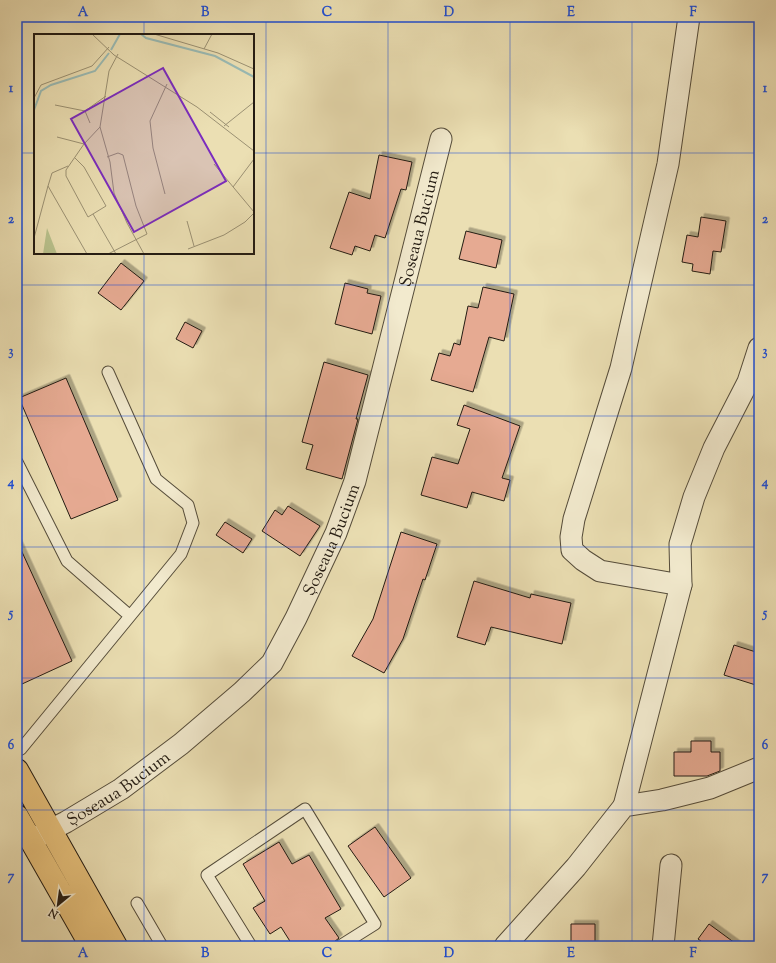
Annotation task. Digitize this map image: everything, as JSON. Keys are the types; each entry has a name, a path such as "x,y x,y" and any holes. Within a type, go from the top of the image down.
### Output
{"main road":[{"name":"Șoseaua Bucium","path":"17,770 116,946"},
{"path":"17,816 91,946"}],"street":[{"path":"681,585 600,571 583,560 572,550 571,537 574,519 621,368 668,164 689,17"},
{"name":"Șoseaua Bucium","path":"31,840 66,822 121,789 181,744 242,692 272,663 296,618 336,533 355,481 441,139"},
{"path":"506,946 576,867 624,806 681,585 680,544 694,497 714,448 748,382 759,348"},
{"path":"624,806 662,800 710,788 759,768"},
{"path":"663,946 671,865"}],"lane":[{"path":"17,751 21,749 181,554 193,523 188,504 156,479 108,372"},
{"path":"17,462 67,561 130,616"},
{"path":"250,946 207,875 305,809 375,924 340,946"},
{"path":"137,903 162,946"}],"building":[{"path":"379,155 412,162 406,190 401,189 385,238 375,235 370,251 355,246 352,255 330,248 349,192 370,199"},
{"path":"701,217 726,221 721,252 713,251 710,274 692,271 693,264 682,262 687,235 698,237"},
{"path":"466,231 502,240 496,268 459,259"},
{"path":"121,263 144,281 121,310 98,293"},
{"path":"345,283 368,289 367,293 381,296 372,334 335,324"},
{"path":"483,287 514,294 504,341 489,337 473,392 431,380 439,353 450,356 454,343 460,345 468,306 478,308"},
{"path":"185,322 202,331 193,348 176,339"},
{"path":"324,362 368,375 342,479 306,469 313,445 302,442"},
{"path":"66,378 118,500 71,519 19,398"},
{"path":"464,405 520,426 502,478 510,480 504,501 472,492 467,508 421,495 432,457 458,464 470,429 457,425"},
{"path":"288,506 320,526 300,556 262,531 275,510 282,515"},
{"path":"225,522 252,539 243,553 216,535"},
{"path":"401,532 437,544 425,580 423,579 403,639 384,673 352,656 373,619"},
{"path":"17,541 72,661 22,684 17,673"},
{"path":"474,581 530,598 531,594 571,603 562,644 491,627 485,645 457,637"},
{"path":"734,645 759,653 759,686 724,675"},
{"path":"691,741 711,741 711,752 720,752 720,771 707,776 674,776 674,752 691,752"},
{"path":"375,827 411,878 384,897 348,846"},
{"path":"279,842 292,864 309,855 341,909 325,918 339,938 334,942 333,946 293,946 281,927 270,934 253,908 265,901 243,864"},
{"path":"571,924 595,924 595,946 571,946"},
{"path":"709,924 739,946 708,946 698,939"}]}
